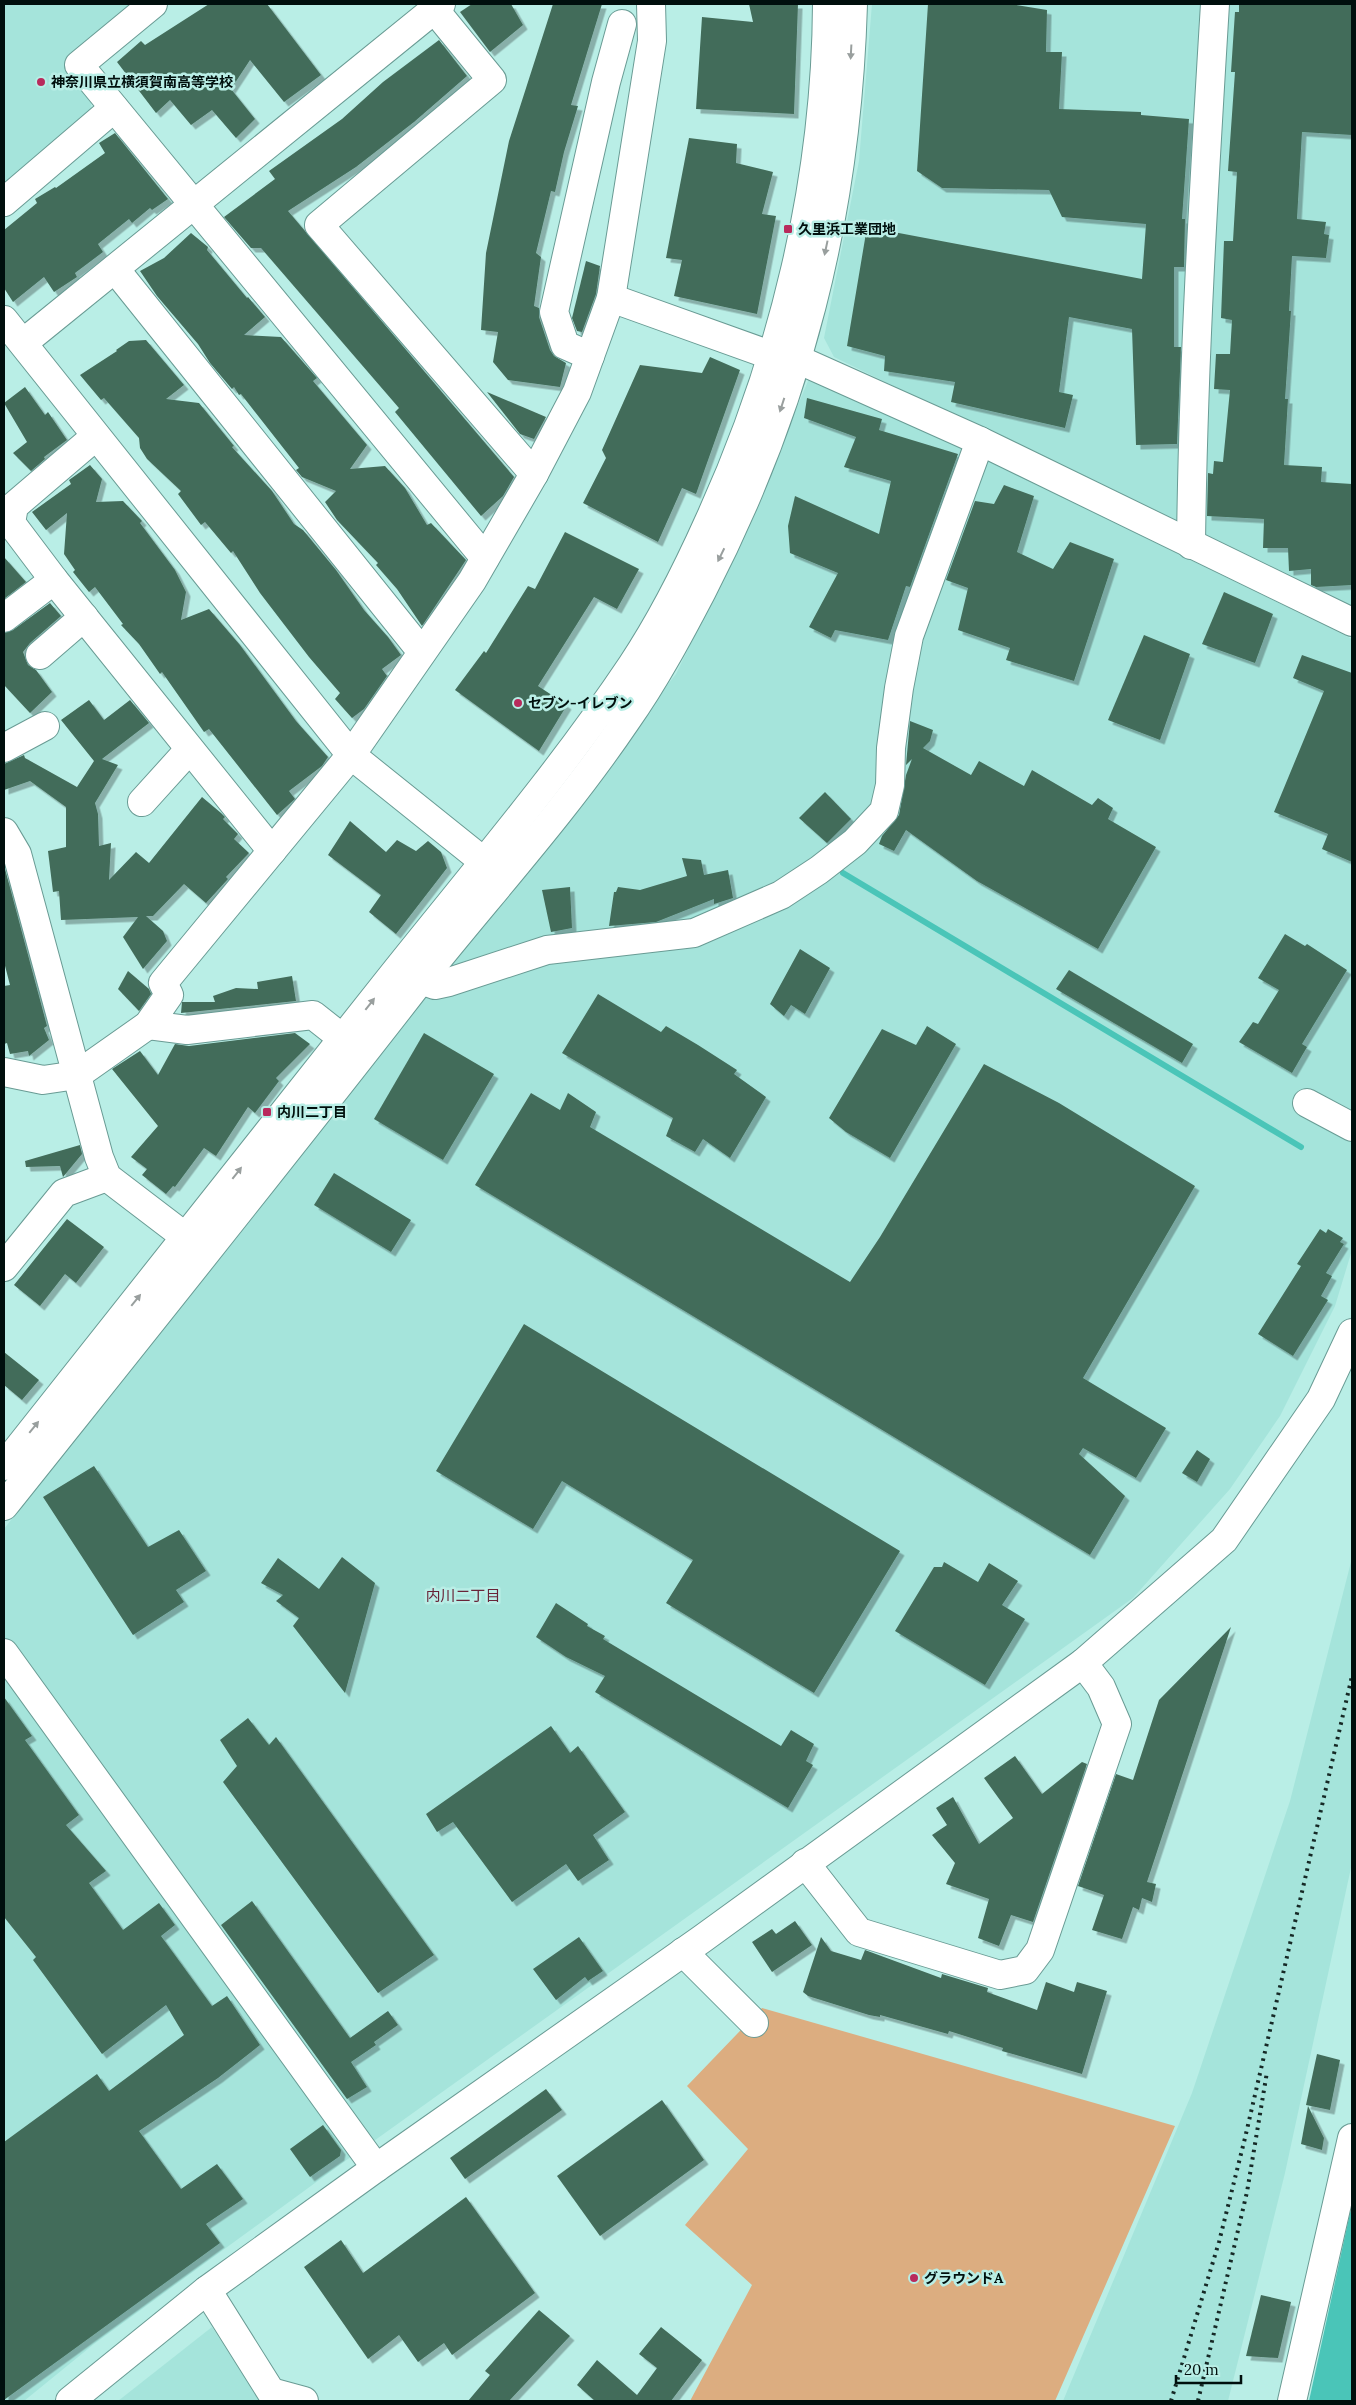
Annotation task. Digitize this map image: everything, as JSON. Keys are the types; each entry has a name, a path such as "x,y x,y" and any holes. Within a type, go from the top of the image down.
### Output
{"street":[{"path":"153,4 79,66 485,558"},
{"path":"4,1072 43,1080 77,1075 148,1025 169,995 163,983 350,755 472,581 534,474 576,392 611,298 652,41 651,4"},
{"path":"354,1046 421,980 506,879 576,790 628,719 688,617 721,554 767,451 785,357 797,267 813,179 822,98 828,4"},
{"path":"4,1506 196,1245 354,1046 484,862 594,718 634,662 670,601 726,483 744,439 785,357 819,282 831,224 848,102 852,4"},
{"path":"1191,545 1192,439 1200,254 1216,4"},
{"path":"23,343 438,7 492,80 319,225 534,474"},
{"path":"590,356 565,345 554,312 606,82 622,24"},
{"path":"4,202 114,108"},
{"path":"114,269 422,652"},
{"path":"611,298 785,357 980,441 1352,622"},
{"path":"4,320 350,755 506,879"},
{"path":"96,436 14,506 12,522 13,542 54,580 272,851"},
{"path":"421,980 435,984 449,982 547,950 694,933 781,895 855,842 884,811 890,785 891,748 899,688 909,636 980,441"},
{"path":"4,618 54,580"},
{"path":"40,655 84,617"},
{"path":"4,748 45,726"},
{"path":"142,802 189,750"},
{"path":"8,850 77,1075 99,1157 107,1177 196,1245"},
{"path":"148,1025 187,1030 313,1015 354,1046"},
{"path":"1308,1104 1352,1127"},
{"path":"4,1266 64,1193 107,1177"},
{"path":"4,1466 196,1245"},
{"path":"70,2401 207,2290 376,2168 683,1952 1083,1663 1224,1540 1321,1399 1352,1333"},
{"path":"4,1653 376,2168"},
{"path":"805,1863 859,1932 1000,1975 1025,1970 1040,1950 1117,1724 1101,1687 1083,1663"},
{"path":"683,1952 754,2023"},
{"path":"1292,2401 1352,2138"},
{"path":"207,2290 271,2392 304,2401"}],"shaded area":[{"name":"神奈川県立横須賀南高等学校","path":"4,4 138,4 65,63 91,102 92,115 4,187"},
{"path":"872,4 1352,4 1352,610 834,357 824,338 859,161"},
{"path":"811,374 1352,639 1352,1250 1335,1306 1280,1416 1230,1489 1133,1598 371,2143 4,1637 4,1529 676,674 738,546"},
{"path":"1352,1558 1352,1863 1285,2173 1228,2401 1063,2401 1192,2093 1290,1801"},
{"path":"4,1669 352,2156 94,2344 24,2401 4,2401"},
{"path":"762,2008 1175,2126 1055,2401 690,2401 752,2285 685,2225 748,2149 687,2086"},
{"path":"212,2327 260,2401 118,2401"}],"water":[{"path":"1352,2204 1352,2401 1309,2401"}],"building":[{"path":"209,4 267,4 321,75 284,102 250,60 231,89 255,119 236,138 212,110 191,125 170,100 156,113 117,62 141,41 145,45"},
{"path":"472,4 511,4 523,25 490,52 460,12"},
{"path":"553,4 602,4 571,105 578,106 564,152 555,192 551,191 536,253 541,257 534,306 539,308 539,317 550,350 554,356 566,363 560,387 508,380 493,362 498,332 481,330 486,253 509,141"},
{"path":"749,4 798,4 794,114 696,109 702,17 753,22"},
{"path":"928,4 1010,4 1047,10 1046,52 1062,52 1059,109 1141,112 1141,115 1189,119 1182,219 1185,219 1184,267 1174,267 1174,347 1181,347 1177,444 1136,445 1132,329 1069,317 1059,392 1073,395 1065,428 951,402 955,382 884,371 885,356 847,346 867,227 1142,279 1146,224 1062,217 1049,190 942,188 917,171"},
{"path":"1239,4 1352,4 1352,135 1302,132 1297,219 1326,222 1324,234 1329,235 1326,258 1292,256 1289,311 1291,311 1285,399 1288,399 1284,465 1322,467 1321,482 1352,484 1352,585 1316,587 1311,585 1311,569 1289,571 1288,548 1263,548 1264,519 1207,516 1208,473 1213,474 1214,461 1223,462 1230,390 1214,389 1216,354 1230,354 1232,320 1221,318 1224,241 1233,241 1237,172 1228,171 1235,72 1231,72 1235,12 1239,12"},
{"path":"439,40 467,76 414,122 356,167 288,211 514,477 503,496 481,516 395,412 399,408 261,248 251,248 224,217 275,179 269,171 342,119 383,82"},
{"path":"115,133 168,199 152,210 150,208 132,223 129,219 98,244 103,252 75,273 77,277 54,292 44,277 13,302 4,288 4,230 37,203 35,199 56,188 105,153 99,143"},
{"path":"689,138 737,144 736,163 773,172 762,214 776,216 757,314 674,296 682,260 666,258"},
{"path":"191,233 208,247 207,250 265,317 244,335 281,337 317,378 313,381 367,445 350,469 385,466 405,488 427,525 431,523 466,560 422,626 397,589 376,565 378,563 337,520 325,502 336,491 302,477 296,470 299,468 241,394 239,395 234,387 232,389 210,363 198,344 157,296 140,271 164,258"},
{"path":"586,261 600,266 596,294 582,332 577,331 572,318"},
{"path":"146,340 184,385 166,399 199,403 234,446 232,447 272,491 294,524 303,530 336,570 364,610 401,655 382,669 387,676 364,709 352,718 335,699 340,693 309,657 260,593 233,551 231,553 205,522 201,525 178,494 181,491 147,459 140,448 139,438 104,398 101,400 80,375 129,341"},
{"path":"710,357 740,370 696,494 682,488 658,542 583,503 606,458 602,450 640,365 702,373"},
{"path":"25,387 45,415 48,412 67,440 44,457 45,459 31,471 13,453 27,442 4,403"},
{"path":"487,392 546,417 534,439 520,434"},
{"path":"807,398 882,419 879,430 958,454 910,587 906,586 888,640 835,630 831,638 809,627 838,573 790,553 788,526 795,496 879,534 891,481 844,467 856,437 804,418"},
{"path":"90,465 102,479 96,502 123,501 142,521 140,523 175,570 186,592 181,620 209,609 240,645 296,721 328,757 322,766 289,791 295,799 277,815 209,729 204,732 162,672 160,674 139,644 121,625 123,624 95,587 89,592 73,572 75,570 64,554 67,513 46,530 32,512 71,484 69,480"},
{"path":"1004,485 1034,496 1017,552 1053,569 1070,542 1114,559 1074,681 1006,660 1010,648 958,630 968,588 946,580 975,501 994,504"},
{"path":"565,532 639,569 617,609 594,597 538,686 567,705 539,751 455,690 484,651 486,653 528,586 535,589"},
{"path":"4,557 26,582 4,599"},
{"path":"1224,592 1273,614 1255,663 1202,644"},
{"path":"50,603 61,616 30,643 23,652 28,665 36,670 52,692 30,713 4,685 4,633 13,630"},
{"path":"1144,635 1190,654 1160,740 1108,720"},
{"path":"1302,655 1352,673 1352,862 1322,849 1328,834 1274,812 1324,691 1293,678"},
{"path":"89,700 104,720 130,700 149,723 102,759 118,765 95,803 98,814 99,846 111,843 109,880 136,852 149,863 202,797 225,817 223,819 238,834 234,839 249,853 226,877 228,879 206,903 184,884 153,916 146,916 163,931 167,941 143,969 123,937 138,917 61,920 59,891 53,892 48,851 66,847 66,807 30,781 4,790 4,764 24,755 25,758 77,787 94,761 61,720"},
{"path":"910,721 933,730 930,741 923,748 971,775 979,761 1024,786 1032,770 1092,805 1098,798 1113,808 1108,819 1156,847 1098,949 977,881 906,830 894,851 879,844 882,836 899,815 906,775 912,759 906,765"},
{"path":"825,792 851,819 827,843 799,818"},
{"path":"350,821 386,852 397,840 416,851 428,841 441,852 447,868 396,934 369,912 381,895 328,855"},
{"path":"682,858 701,860 704,875 728,870 733,898 714,904 714,899 656,922 609,926 614,892 616,892 618,887 640,890 687,876"},
{"path":"4,865 47,1026 44,1028 49,1040 29,1056 28,1051 10,1054 7,1043 4,1044 4,986 10,985 4,962"},
{"path":"570,887 572,928 551,932 542,890"},
{"path":"1285,934 1305,946 1307,944 1347,970 1302,1044 1307,1047 1292,1073 1239,1042 1253,1022 1258,1024 1279,990 1258,978"},
{"path":"800,949 830,968 805,1014 791,1005 784,1016 770,1004"},
{"path":"1069,970 1193,1044 1182,1063 1056,989"},
{"path":"128,971 149,989 151,994 139,1011 118,989"},
{"path":"292,976 296,1001 181,1013 182,1002 215,1002 213,996 236,988 258,989 257,982"},
{"path":"598,994 661,1032 666,1026 698,1045 737,1070 734,1074 766,1097 730,1158 703,1139 695,1152 666,1136 673,1118 562,1053"},
{"path":"927,1026 956,1044 890,1158 846,1132 829,1118 882,1029 916,1045"},
{"path":"295,1033 310,1044 276,1078 279,1081 255,1113 248,1107 216,1156 204,1148 175,1187 173,1186 166,1194 142,1175 147,1169 131,1157 158,1126 112,1069 140,1051 158,1075 175,1044 189,1046"},
{"path":"424,1033 494,1074 443,1160 374,1119"},
{"path":"984,1064 1059,1103 1195,1186 1083,1378 1166,1428 1136,1478 1083,1448 1079,1454 1125,1496 1090,1555 475,1185 531,1093 560,1110 568,1093 596,1112 590,1127 850,1282 880,1237"},
{"path":"80,1145 82,1154 63,1177 60,1166 26,1167 25,1161"},
{"path":"334,1173 411,1220 391,1252 314,1205"},
{"path":"67,1219 104,1247 76,1283 65,1274 40,1306 14,1285"},
{"path":"1320,1229 1326,1233 1328,1229 1343,1238 1340,1242 1344,1244 1326,1273 1332,1276 1321,1296 1328,1300 1293,1356 1258,1334 1301,1266 1297,1264"},
{"path":"524,1324 900,1551 814,1693 666,1603 693,1560 562,1481 533,1529 436,1471"},
{"path":"4,1352 39,1380 22,1400 4,1385"},
{"path":"1197,1450 1210,1459 1197,1482 1182,1473"},
{"path":"94,1466 148,1547 179,1530 206,1571 176,1590 184,1602 133,1635 43,1497"},
{"path":"342,1557 375,1583 345,1693 293,1626 299,1618 276,1601 283,1595 261,1583 278,1558 319,1589"},
{"path":"944,1562 978,1582 989,1563 1018,1581 1002,1605 1025,1619 985,1685 895,1631 934,1567 942,1567"},
{"path":"556,1603 588,1624 587,1626 605,1636 603,1639 781,1746 791,1730 814,1744 806,1761 813,1765 788,1808 595,1692 605,1676 566,1657 536,1637"},
{"path":"1231,1627 1147,1882 1156,1884 1152,1902 1142,1898 1139,1910 1133,1907 1122,1939 1092,1930 1104,1895 1078,1886 1116,1774 1133,1780 1159,1700"},
{"path":"4,1697 32,1736 25,1740 79,1815 66,1825 106,1871 89,1883 123,1930 159,1903 175,1925 161,1936 212,2006 227,1996 260,2045 218,2078 139,2131 181,2189 217,2164 243,2199 206,2224 220,2243 4,2400 4,2142 97,2074 109,2091 184,2035 166,2005 102,2054 33,1960 36,1957 4,1917"},
{"path":"248,1718 269,1745 276,1737 434,1955 378,1993 223,1782 237,1766 220,1740"},
{"path":"551,1726 570,1753 578,1746 625,1812 593,1835 609,1860 578,1881 566,1864 512,1902 453,1822 437,1832 426,1814"},
{"path":"1015,1756 1042,1794 1082,1762 1087,1764 1033,1922 1011,1915 999,1946 978,1938 989,1899 946,1884 955,1863 932,1835 947,1825 936,1808 953,1797 979,1844 1013,1818 984,1778"},
{"path":"252,1901 350,2038 388,2011 398,2025 374,2042 376,2045 351,2062 367,2087 347,2099 221,1925"},
{"path":"795,1921 812,1945 772,1972 752,1942 772,1929 776,1934"},
{"path":"579,1937 603,1971 588,1981 585,1977 556,2000 533,1969"},
{"path":"821,1937 831,1951 861,1960 865,1950 941,1978 942,1974 988,1988 987,1992 1037,2010 1046,1982 1074,1992 1077,1982 1107,1991 1082,2074 1002,2051 1003,2048 949,2031 948,2034 880,2015 880,2017 869,2015 808,1996 803,1992"},
{"path":"1317,2054 1340,2060 1330,2110 1306,2105"},
{"path":"546,2089 562,2110 465,2179 450,2158"},
{"path":"662,2100 704,2160 600,2236 557,2176"},
{"path":"1308,2106 1324,2138 1322,2150 1301,2144"},
{"path":"323,2125 341,2150 340,2156 310,2177 290,2149"},
{"path":"466,2197 535,2293 452,2355 444,2343 418,2362 399,2335 368,2359 304,2267 341,2240 363,2273"},
{"path":"1261,2295 1291,2302 1278,2358 1246,2356"},
{"path":"539,2310 570,2336 509,2401 468,2401 490,2375 485,2371"},
{"path":"661,2327 702,2360 671,2401 595,2401 577,2385 597,2360 637,2395 657,2368 639,2354"}],"waterway":[{"path":"843,873 1301,1147"}],"railway":[{"path":"1171,2401 1219,2242 1245,2138 1352,1676"},
{"path":"1198,2401 1247,2192 1267,2072"}],"place":[{"name":"神奈川県立横須賀南高等学校","path":"41,82"},
{"name":"久里浜工業団地","path":"788,229"},
{"name":"セブン-イレブン","path":"518,703"},
{"name":"内川二丁目","path":"267,1112"},
{"name":"グラウンドA","path":"914,2278"}],"district":[{"name":"内川二丁目","path":"463,1595"}]}
